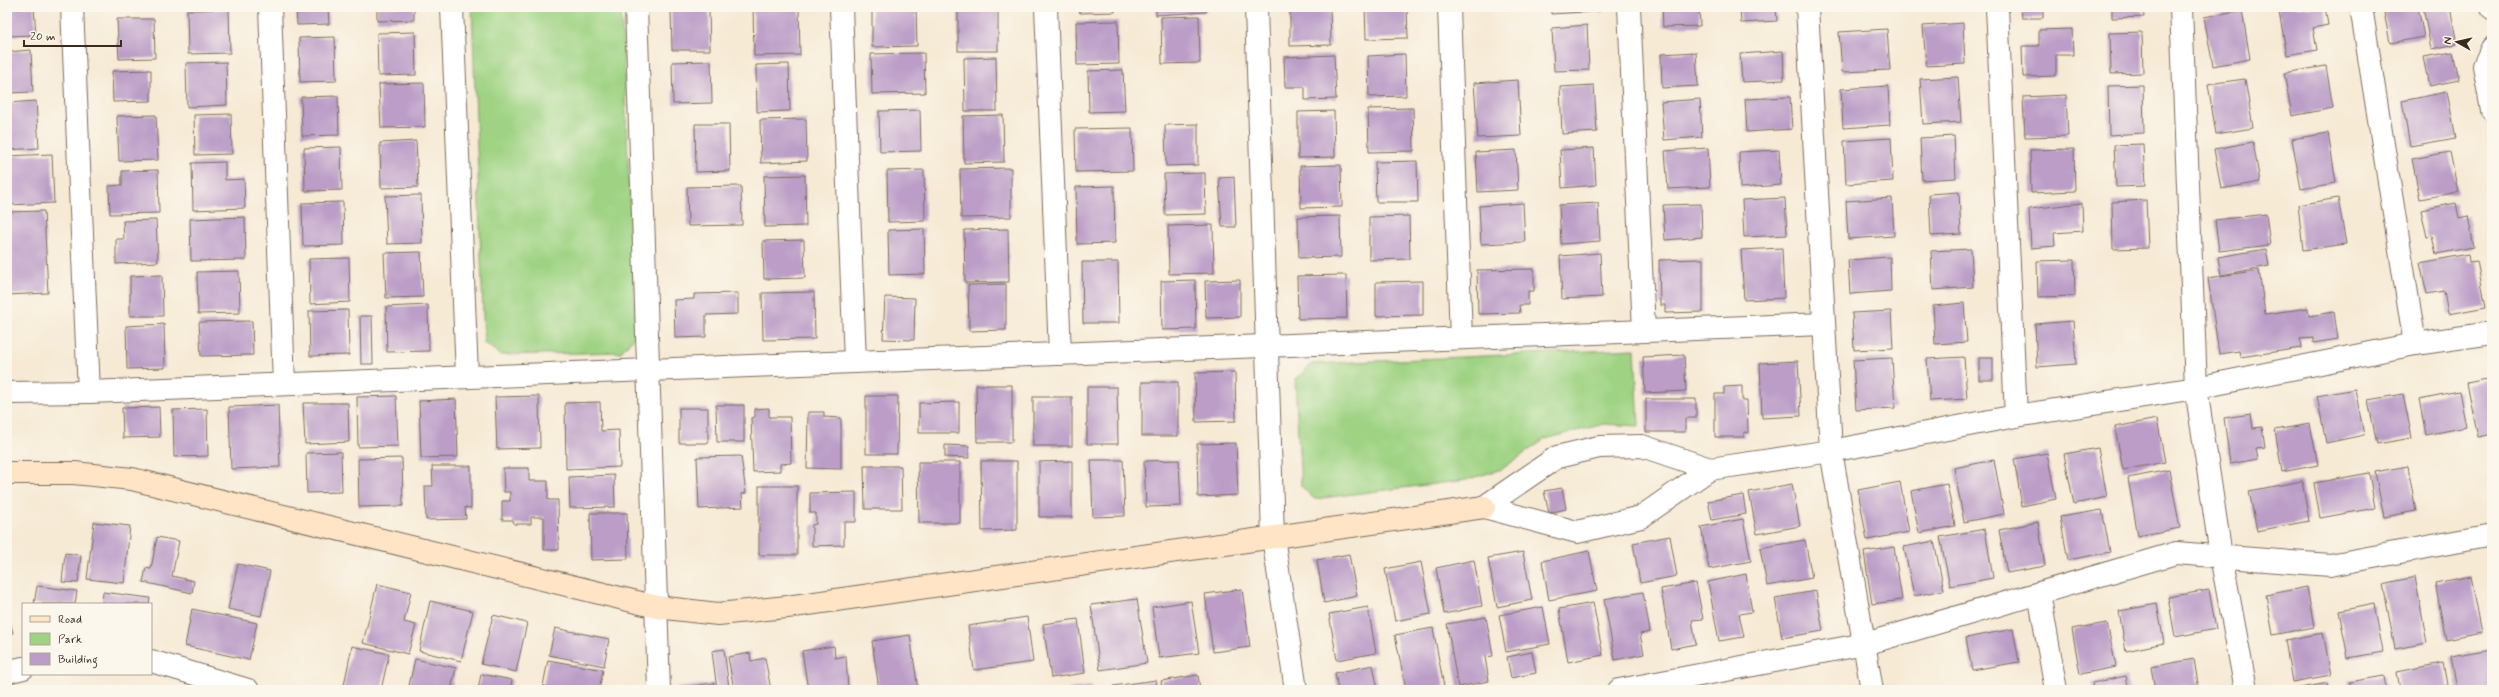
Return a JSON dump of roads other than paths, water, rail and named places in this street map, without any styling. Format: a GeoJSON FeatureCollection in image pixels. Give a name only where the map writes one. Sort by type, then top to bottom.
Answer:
{"type":"FeatureCollection","features":[{"type":"Feature","properties":{"kind":"street"},"geometry":{"type":"LineString","coordinates":[[72,7],[89,392]]}},
{"type":"Feature","properties":{"kind":"street"},"geometry":{"type":"LineString","coordinates":[[270,7],[284,384]]}},
{"type":"Feature","properties":{"kind":"street"},"geometry":{"type":"LineString","coordinates":[[452,7],[467,376]]}},
{"type":"Feature","properties":{"kind":"street"},"geometry":{"type":"LineString","coordinates":[[636,7],[659,690]]}},
{"type":"Feature","properties":{"kind":"street"},"geometry":{"type":"LineString","coordinates":[[842,7],[855,361]]}},
{"type":"Feature","properties":{"kind":"street"},"geometry":{"type":"LineString","coordinates":[[1046,7],[1060,354]]}},
{"type":"Feature","properties":{"kind":"street"},"geometry":{"type":"LineString","coordinates":[[1256,7],[1273,537],[1296,690]]}},
{"type":"Feature","properties":{"kind":"street"},"geometry":{"type":"LineString","coordinates":[[1449,7],[1461,338]]}},
{"type":"Feature","properties":{"kind":"street"},"geometry":{"type":"LineString","coordinates":[[1629,7],[1644,331]]}},
{"type":"Feature","properties":{"kind":"street"},"geometry":{"type":"LineString","coordinates":[[1808,7],[1830,451],[1872,690]]}},
{"type":"Feature","properties":{"kind":"street"},"geometry":{"type":"LineString","coordinates":[[1997,7],[2016,416]]}},
{"type":"Feature","properties":{"kind":"street"},"geometry":{"type":"LineString","coordinates":[[2181,7],[2196,388],[2221,556],[2246,690]]}},
{"type":"Feature","properties":{"kind":"street"},"geometry":{"type":"LineString","coordinates":[[2361,7],[2415,344]]}},
{"type":"Feature","properties":{"kind":"street"},"geometry":{"type":"LineString","coordinates":[[2492,48],[2484,66],[2492,110]]}},
{"type":"Feature","properties":{"kind":"street"},"geometry":{"type":"LineString","coordinates":[[7,393],[89,392],[1824,324]]}},
{"type":"Feature","properties":{"kind":"street"},"geometry":{"type":"LineString","coordinates":[[7,473],[74,473],[132,479],[657,607],[718,614],[787,607],[1484,507],[1577,532],[1641,517],[1710,469],[1830,451],[2016,416],[2196,388],[2415,344],[2492,334]]}},
{"type":"Feature","properties":{"kind":"street"},"geometry":{"type":"LineString","coordinates":[[1484,507],[1557,457],[1599,447],[1642,446],[1710,469]]}},
{"type":"Feature","properties":{"kind":"street"},"geometry":{"type":"LineString","coordinates":[[1620,690],[1682,685],[1865,644],[2176,553],[2330,566],[2492,535]]}},
{"type":"Feature","properties":{"kind":"street"},"geometry":{"type":"LineString","coordinates":[[2039,593],[2056,690]]}},
{"type":"Feature","properties":{"kind":"street"},"geometry":{"type":"LineString","coordinates":[[152,661],[248,690]]}},
{"type":"Feature","properties":{"kind":"street"},"geometry":{"type":"LineString","coordinates":[[7,672],[22,668]]}}]}
